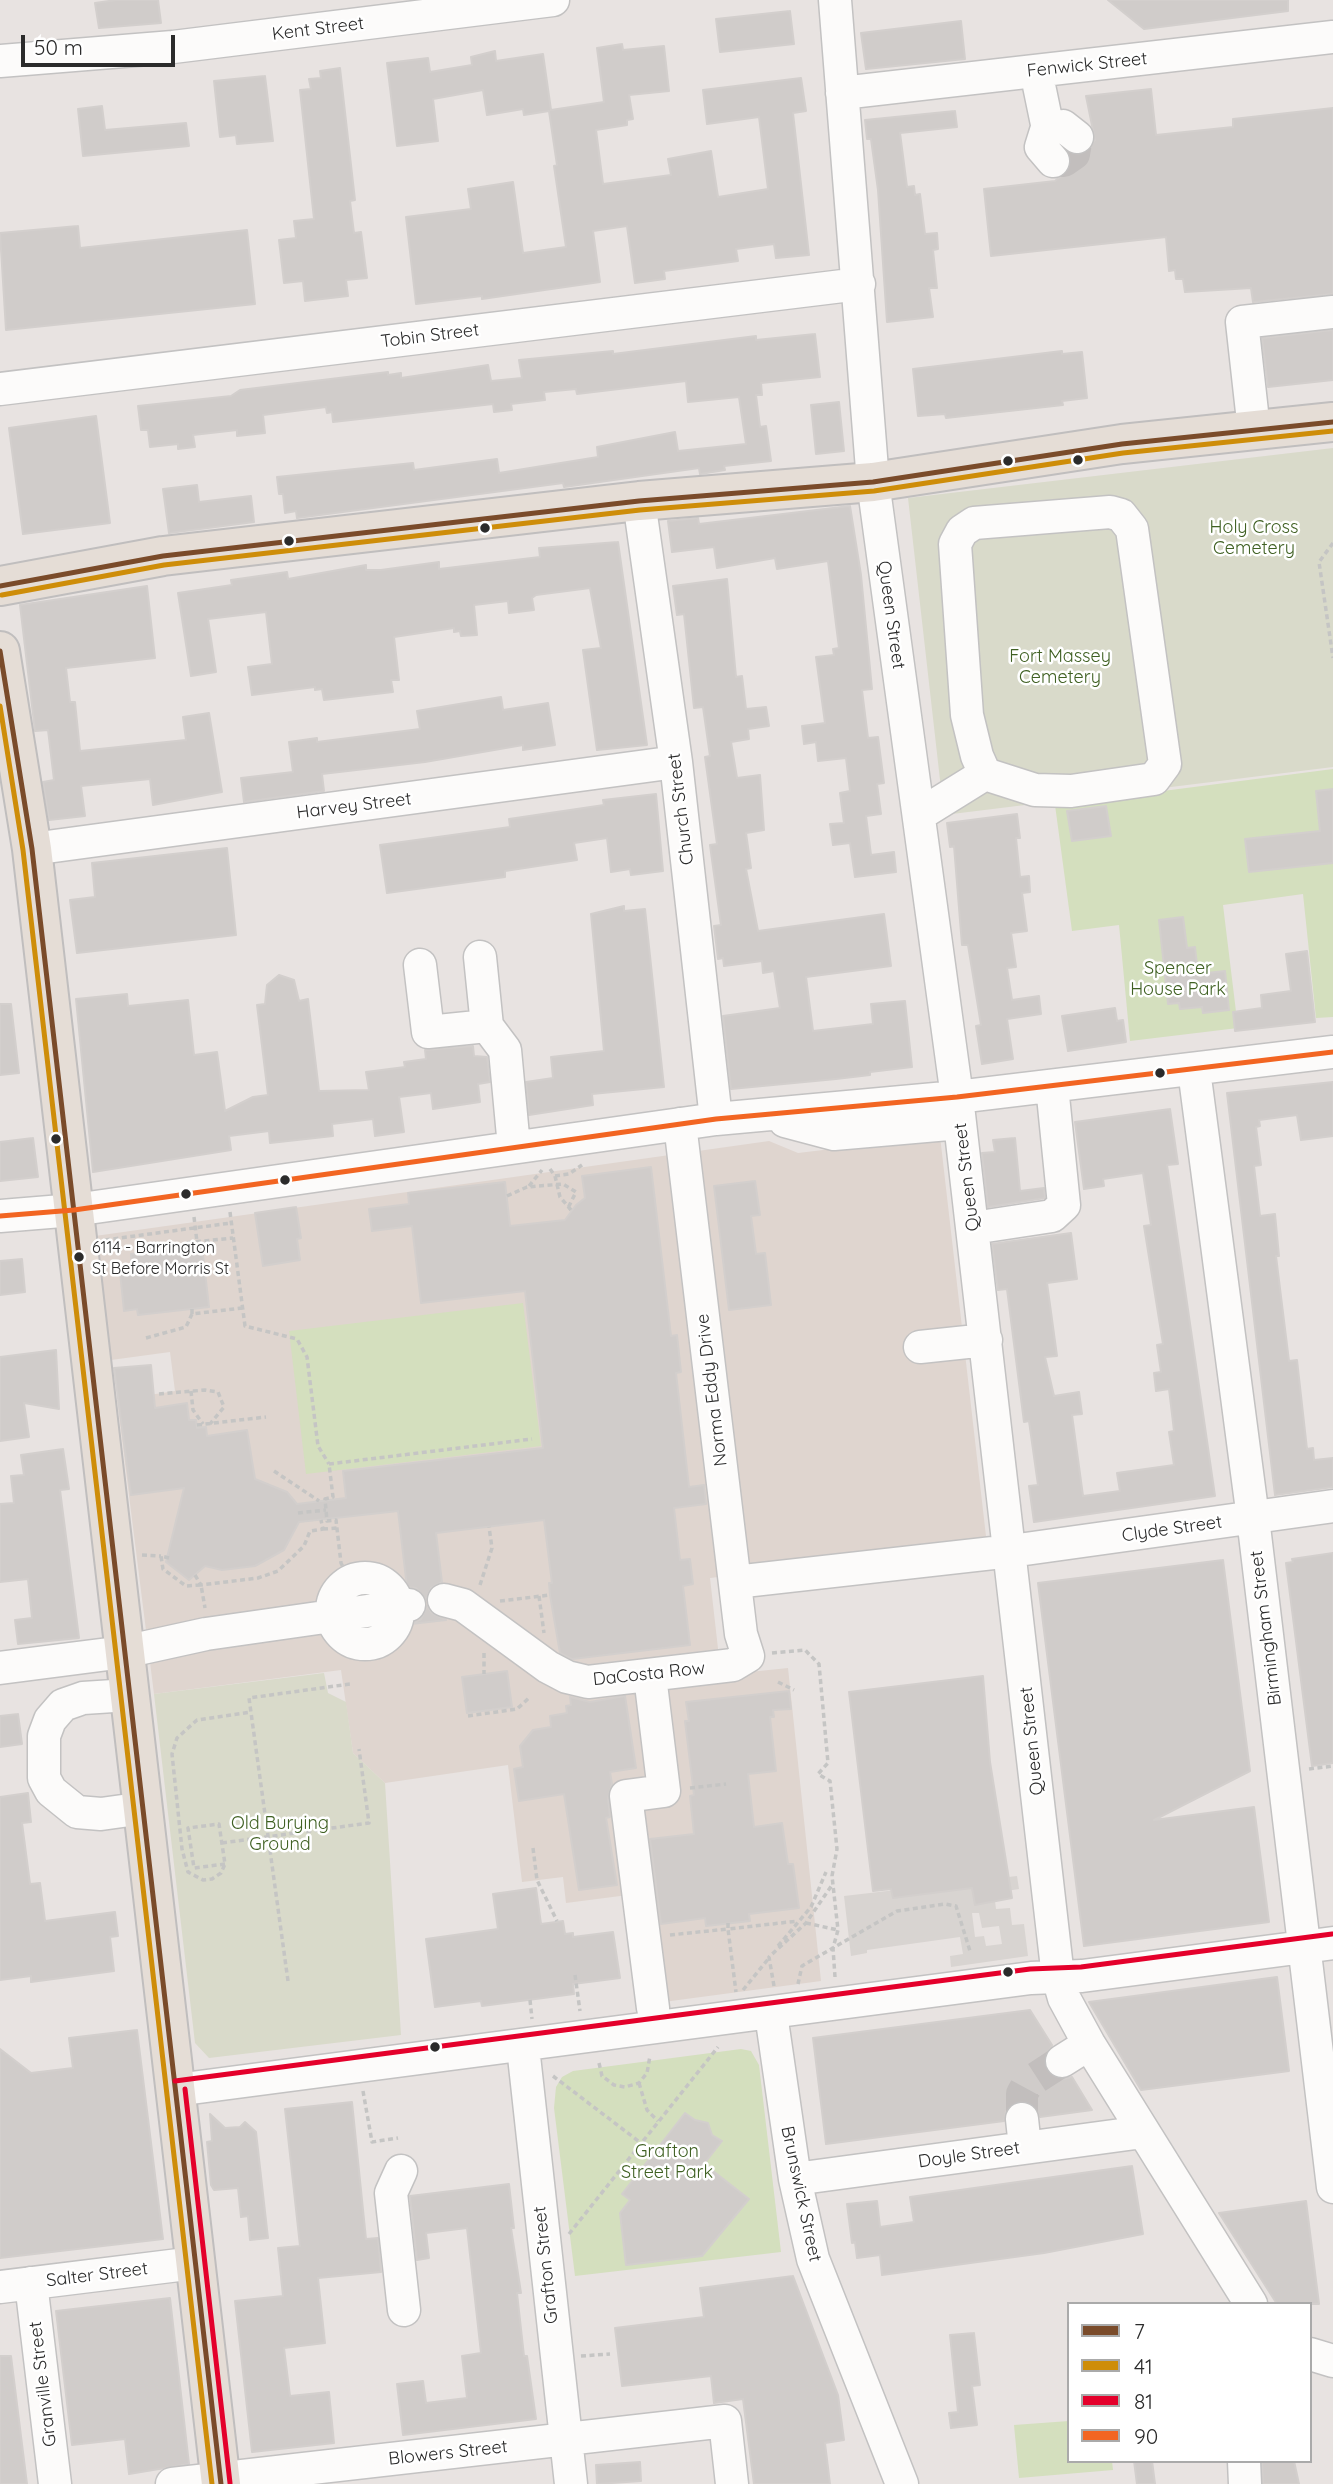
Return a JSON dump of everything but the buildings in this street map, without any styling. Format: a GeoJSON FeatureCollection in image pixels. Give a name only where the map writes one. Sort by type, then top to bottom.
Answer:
{"type":"FeatureCollection","features":[{"type":"Feature","properties":{"kind":"main road"},"geometry":{"type":"LineString","coordinates":[[0,586],[163,556],[639,501],[873,482],[1122,444],[1333,422]]}},
{"type":"Feature","properties":{"kind":"main road"},"geometry":{"type":"LineString","coordinates":[[0,651],[32,849],[220,2481]]}},
{"type":"Feature","properties":{"kind":"street","name":"Kent Street"},"geometry":{"type":"LineString","coordinates":[[0,61],[173,47],[553,0]]}},
{"type":"Feature","properties":{"kind":"street","name":"Queen Street"},"geometry":{"type":"LineString","coordinates":[[835,0],[873,482],[959,1110],[1012,1551],[1058,1977],[1063,1998],[1089,2044],[1250,2302]]}},
{"type":"Feature","properties":{"kind":"street","name":"Fenwick Street"},"geometry":{"type":"LineString","coordinates":[[842,93],[1333,37]]}},
{"type":"Feature","properties":{"kind":"street"},"geometry":{"type":"LineString","coordinates":[[1036,71],[1062,133],[1042,135],[1041,147],[1053,161]]}},
{"type":"Feature","properties":{"kind":"street","name":"Tobin Street"},"geometry":{"type":"LineString","coordinates":[[0,389],[859,284]]}},
{"type":"Feature","properties":{"kind":"street"},"geometry":{"type":"LineString","coordinates":[[1254,430],[1242,322],[1333,313]]}},
{"type":"Feature","properties":{"kind":"street","name":"Church Street"},"geometry":{"type":"LineString","coordinates":[[639,501],[676,762],[716,1119]]}},
{"type":"Feature","properties":{"kind":"street"},"geometry":{"type":"LineString","coordinates":[[919,815],[985,774],[1035,790],[1071,791],[1154,779],[1165,764],[1132,529],[1121,515],[1110,512],[974,523],[962,531],[955,544],[967,715],[977,756],[985,774]]}},
{"type":"Feature","properties":{"kind":"street","name":"Harvey Street"},"geometry":{"type":"LineString","coordinates":[[32,849],[676,762]]}},
{"type":"Feature","properties":{"kind":"street"},"geometry":{"type":"LineString","coordinates":[[480,957],[487,1026],[505,1049],[514,1147]]}},
{"type":"Feature","properties":{"kind":"street"},"geometry":{"type":"LineString","coordinates":[[420,965],[428,1032],[487,1026]]}},
{"type":"Feature","properties":{"kind":"street"},"geometry":{"type":"LineString","coordinates":[[0,1216],[74,1210],[226,1186],[716,1119],[959,1110],[1052,1086],[1333,1052]]}},
{"type":"Feature","properties":{"kind":"street","name":"Birmingham Street"},"geometry":{"type":"LineString","coordinates":[[1194,1070],[1253,1518],[1318,1945],[1333,2187]]}},
{"type":"Feature","properties":{"kind":"street"},"geometry":{"type":"LineString","coordinates":[[973,1228],[1052,1216],[1064,1205],[1052,1086]]}},
{"type":"Feature","properties":{"kind":"street","name":"Norma Eddy Drive"},"geometry":{"type":"LineString","coordinates":[[680,1124],[741,1634],[754,1655]]}},
{"type":"Feature","properties":{"kind":"street"},"geometry":{"type":"LineString","coordinates":[[920,1347],[986,1340]]}},
{"type":"Feature","properties":{"kind":"street","name":"Clyde Street"},"geometry":{"type":"LineString","coordinates":[[735,1583],[1012,1551],[1333,1506]]}},
{"type":"Feature","properties":{"kind":"street"},"geometry":{"type":"LineString","coordinates":[[0,1668],[124,1652],[206,1634],[403,1606],[381,1581],[360,1577],[350,1581],[335,1595],[331,1616]]}},
{"type":"Feature","properties":{"kind":"street","name":"DaCosta Row"},"geometry":{"type":"LineString","coordinates":[[454,1603],[527,1654],[567,1677],[588,1682],[733,1665],[754,1655]]}},
{"type":"Feature","properties":{"kind":"street"},"geometry":{"type":"LineString","coordinates":[[650,1676],[664,1791],[626,1796],[653,2008]]}},
{"type":"Feature","properties":{"kind":"street"},"geometry":{"type":"LineString","coordinates":[[129,1695],[83,1698],[63,1705],[50,1720],[44,1736],[44,1777],[51,1791],[77,1812],[101,1814],[144,1808]]}},
{"type":"Feature","properties":{"kind":"street"},"geometry":{"type":"LineString","coordinates":[[176,2090],[528,2036],[786,2012],[1318,1945]]}},
{"type":"Feature","properties":{"kind":"street","name":"Brunswick Street"},"geometry":{"type":"LineString","coordinates":[[786,2012],[795,2179],[813,2259],[902,2484]]}},
{"type":"Feature","properties":{"kind":"street","name":"Grafton Street"},"geometry":{"type":"LineString","coordinates":[[528,2036],[570,2484]]}},
{"type":"Feature","properties":{"kind":"street"},"geometry":{"type":"LineString","coordinates":[[1062,2061],[1089,2044]]}},
{"type":"Feature","properties":{"kind":"street","name":"Doyle Street"},"geometry":{"type":"LineString","coordinates":[[795,2179],[1024,2133],[1143,2132]]}},
{"type":"Feature","properties":{"kind":"street"},"geometry":{"type":"LineString","coordinates":[[401,2171],[391,2193],[404,2311]]}},
{"type":"Feature","properties":{"kind":"street","name":"Salter Street"},"geometry":{"type":"LineString","coordinates":[[0,2287],[195,2263]]}},
{"type":"Feature","properties":{"kind":"street","name":"Granville Street"},"geometry":{"type":"LineString","coordinates":[[31,2283],[55,2484]]}},
{"type":"Feature","properties":{"kind":"street"},"geometry":{"type":"LineString","coordinates":[[1312,2340],[1333,2339]]}},
{"type":"Feature","properties":{"kind":"street"},"geometry":{"type":"LineString","coordinates":[[1312,2355],[1333,2361]]}},
{"type":"Feature","properties":{"kind":"street","name":"Blowers Street"},"geometry":{"type":"LineString","coordinates":[[172,2484],[400,2471],[566,2439],[724,2421],[732,2484]]}},
{"type":"Feature","properties":{"kind":"street"},"geometry":{"type":"LineString","coordinates":[[1244,2463],[1245,2484]]}},
{"type":"Feature","properties":{"kind":"path"},"geometry":{"type":"LineString","coordinates":[[1333,543],[1319,562],[1333,658]]}},
{"type":"Feature","properties":{"kind":"path"},"geometry":{"type":"LineString","coordinates":[[507,1196],[527,1187],[556,1184],[569,1185],[576,1192],[569,1209],[560,1197],[556,1184],[555,1176],[577,1170],[587,1158]]}},
{"type":"Feature","properties":{"kind":"path"},"geometry":{"type":"LineString","coordinates":[[527,1187],[541,1173],[544,1161]]}},
{"type":"Feature","properties":{"kind":"path"},"geometry":{"type":"LineString","coordinates":[[226,1186],[245,1326],[297,1339],[307,1357],[318,1446],[329,1464],[333,1497],[325,1499],[327,1521],[336,1520],[341,1563],[350,1581]]}},
{"type":"Feature","properties":{"kind":"path"},"geometry":{"type":"LineString","coordinates":[[103,1241],[231,1223]]}},
{"type":"Feature","properties":{"kind":"path"},"geometry":{"type":"LineString","coordinates":[[196,1228],[197,1242]]}},
{"type":"Feature","properties":{"kind":"path"},"geometry":{"type":"LineString","coordinates":[[184,1248],[184,1243],[233,1238]]}},
{"type":"Feature","properties":{"kind":"path"},"geometry":{"type":"LineString","coordinates":[[146,1338],[186,1327],[192,1311],[242,1308]]}},
{"type":"Feature","properties":{"kind":"path"},"geometry":{"type":"LineString","coordinates":[[159,1394],[212,1390],[222,1396],[222,1413],[210,1424]]}},
{"type":"Feature","properties":{"kind":"path"},"geometry":{"type":"LineString","coordinates":[[191,1391],[193,1410],[203,1425]]}},
{"type":"Feature","properties":{"kind":"path"},"geometry":{"type":"LineString","coordinates":[[197,1425],[266,1418]]}},
{"type":"Feature","properties":{"kind":"path"},"geometry":{"type":"LineString","coordinates":[[329,1464],[532,1439]]}},
{"type":"Feature","properties":{"kind":"path"},"geometry":{"type":"LineString","coordinates":[[274,1471],[319,1501]]}},
{"type":"Feature","properties":{"kind":"path"},"geometry":{"type":"LineString","coordinates":[[298,1513],[326,1510]]}},
{"type":"Feature","properties":{"kind":"path"},"geometry":{"type":"LineString","coordinates":[[321,1520],[323,1529]]}},
{"type":"Feature","properties":{"kind":"path"},"geometry":{"type":"LineString","coordinates":[[454,1603],[483,1581],[492,1548],[489,1527]]}},
{"type":"Feature","properties":{"kind":"path"},"geometry":{"type":"LineString","coordinates":[[169,1558],[161,1556],[163,1569],[186,1586],[258,1578],[278,1571],[304,1546],[310,1531],[337,1528]]}},
{"type":"Feature","properties":{"kind":"path"},"geometry":{"type":"LineString","coordinates":[[195,1575],[201,1585],[206,1634]]}},
{"type":"Feature","properties":{"kind":"path"},"geometry":{"type":"LineString","coordinates":[[454,1603],[550,1595]]}},
{"type":"Feature","properties":{"kind":"path"},"geometry":{"type":"LineString","coordinates":[[754,1655],[805,1650],[818,1664],[828,1763],[818,1774],[830,1781],[837,1849],[832,1885],[838,1930],[833,1948],[836,1983]]}},
{"type":"Feature","properties":{"kind":"path"},"geometry":{"type":"LineString","coordinates":[[482,1656],[484,1674]]}},
{"type":"Feature","properties":{"kind":"path"},"geometry":{"type":"LineString","coordinates":[[778,1682],[794,1690]]}},
{"type":"Feature","properties":{"kind":"path"},"geometry":{"type":"LineString","coordinates":[[288,1981],[249,1698],[350,1684]]}},
{"type":"Feature","properties":{"kind":"path"},"geometry":{"type":"LineString","coordinates":[[468,1716],[517,1709],[530,1697]]}},
{"type":"Feature","properties":{"kind":"path"},"geometry":{"type":"LineString","coordinates":[[179,1822],[188,1828],[219,1824],[225,1864],[221,1873],[212,1879],[194,1877],[188,1872],[183,1849],[179,1822],[172,1769],[177,1738],[197,1720],[251,1712]]}},
{"type":"Feature","properties":{"kind":"path"},"geometry":{"type":"LineString","coordinates":[[222,1843],[369,1823],[359,1749]]}},
{"type":"Feature","properties":{"kind":"path"},"geometry":{"type":"LineString","coordinates":[[664,1791],[726,1784]]}},
{"type":"Feature","properties":{"kind":"path"},"geometry":{"type":"LineString","coordinates":[[188,1828],[194,1868],[225,1864]]}},
{"type":"Feature","properties":{"kind":"path"},"geometry":{"type":"LineString","coordinates":[[183,1849],[191,1848]]}},
{"type":"Feature","properties":{"kind":"path"},"geometry":{"type":"LineString","coordinates":[[533,1848],[537,1880],[557,1922]]}},
{"type":"Feature","properties":{"kind":"path"},"geometry":{"type":"LineString","coordinates":[[728,1926],[737,1997],[811,1908],[826,1872]]}},
{"type":"Feature","properties":{"kind":"path"},"geometry":{"type":"LineString","coordinates":[[786,2012],[802,1966],[897,1911],[945,1903],[956,1906],[961,1914],[970,1951]]}},
{"type":"Feature","properties":{"kind":"path"},"geometry":{"type":"LineString","coordinates":[[664,1936],[728,1926],[798,1921],[838,1930]]}},
{"type":"Feature","properties":{"kind":"path"},"geometry":{"type":"LineString","coordinates":[[575,1975],[581,2018]]}},
{"type":"Feature","properties":{"kind":"path"},"geometry":{"type":"LineString","coordinates":[[528,2036],[530,2000]]}},
{"type":"Feature","properties":{"kind":"path"},"geometry":{"type":"LineString","coordinates":[[563,2241],[718,2047]]}},
{"type":"Feature","properties":{"kind":"path"},"geometry":{"type":"LineString","coordinates":[[599,2063],[603,2076],[614,2085],[625,2087],[639,2083],[647,2073],[650,2056]]}},
{"type":"Feature","properties":{"kind":"path"},"geometry":{"type":"LineString","coordinates":[[553,2076],[641,2143]]}},
{"type":"Feature","properties":{"kind":"path"},"geometry":{"type":"LineString","coordinates":[[639,2083],[647,2110],[658,2122]]}},
{"type":"Feature","properties":{"kind":"path"},"geometry":{"type":"LineString","coordinates":[[363,2091],[372,2142],[398,2138]]}},
{"type":"Feature","properties":{"kind":"path"},"geometry":{"type":"LineString","coordinates":[[583,2356],[610,2354]]}},
{"type":"Feature","properties":{"kind":"shaded area"},"geometry":{"type":"Polygon","coordinates":[[[940,1136],[987,1545],[710,1578],[721,1675],[788,1668],[821,1981],[641,2005],[628,1895],[566,1903],[563,1877],[522,1882],[508,1765],[385,1783],[353,1753],[341,1670],[154,1694],[117,1400],[175,1391],[170,1352],[111,1360],[95,1236],[769,1141],[798,1153],[940,1136]]]}},
{"type":"Feature","properties":{"kind":"shaded area"},"geometry":{"type":"Polygon","coordinates":[[[1017,1876],[1019,1889],[994,1893],[996,1909],[1010,1908],[1012,1925],[1024,1924],[1028,1956],[951,1967],[950,1956],[963,1954],[960,1937],[867,1950],[867,1953],[851,1956],[844,1896],[1017,1876]],[[972,1913],[975,1937],[984,1936],[986,1946],[1002,1944],[999,1926],[982,1928],[979,1913],[972,1913]]]}},
{"type":"Feature","properties":{"kind":"green space","name":"Fort Massey Cemetery"},"geometry":{"type":"Polygon","coordinates":[[[1333,448],[1333,767],[944,815],[908,498],[1333,448]]]}},
{"type":"Feature","properties":{"kind":"green space","name":"Spencer House Park"},"geometry":{"type":"Polygon","coordinates":[[[1333,769],[1333,1017],[1316,1018],[1303,894],[1223,905],[1238,1028],[1130,1041],[1119,925],[1072,931],[1055,805],[1333,769]]]}},
{"type":"Feature","properties":{"kind":"green space"},"geometry":{"type":"Polygon","coordinates":[[[523,1303],[541,1446],[306,1474],[289,1331],[523,1303]]]}},
{"type":"Feature","properties":{"kind":"green space","name":"Old Burying Ground"},"geometry":{"type":"Polygon","coordinates":[[[324,1673],[328,1693],[346,1702],[353,1753],[385,1783],[401,2035],[209,2058],[195,2043],[154,1694],[324,1673]]]}},
{"type":"Feature","properties":{"kind":"green space","name":"Grafton Street Park"},"geometry":{"type":"Polygon","coordinates":[[[741,2049],[751,2051],[759,2065],[781,2252],[575,2276],[554,2108],[556,2087],[562,2077],[573,2071],[741,2049]]]}},
{"type":"Feature","properties":{"kind":"green space"},"geometry":{"type":"Polygon","coordinates":[[[1067,2421],[1067,2463],[1112,2463],[1113,2470],[1019,2478],[1014,2425],[1067,2421]]]}},
{"type":"Feature","properties":{"kind":"tunnel"},"geometry":{"type":"LineString","coordinates":[[1053,161],[1064,161],[1074,154],[1077,137]]}},
{"type":"Feature","properties":{"kind":"tunnel"},"geometry":{"type":"LineString","coordinates":[[1022,2119],[1022,2094],[1028,2083],[1062,2061]]}},
{"type":"Feature","properties":{"kind":"transit line","name":"7"},"geometry":{"type":"LineString","coordinates":[[0,586],[163,556],[639,501],[873,482],[1122,444],[1333,422]]}},
{"type":"Feature","properties":{"kind":"transit line","name":"41"},"geometry":{"type":"LineString","coordinates":[[2,595],[164,565],[640,510],[874,491],[1123,453],[1333,431]]}},
{"type":"Feature","properties":{"kind":"transit line","name":"7"},"geometry":{"type":"LineString","coordinates":[[0,651],[32,849],[221,2484]]}},
{"type":"Feature","properties":{"kind":"transit line","name":"41"},"geometry":{"type":"LineString","coordinates":[[0,706],[23,850],[212,2484]]}},
{"type":"Feature","properties":{"kind":"transit line","name":"90"},"geometry":{"type":"LineString","coordinates":[[0,1216],[74,1210],[716,1119],[957,1097],[1333,1052]]}},
{"type":"Feature","properties":{"kind":"transit line","name":"81"},"geometry":{"type":"LineString","coordinates":[[175,2081],[1030,1969],[1081,1967],[1332,1934]]}},
{"type":"Feature","properties":{"kind":"transit line","name":"81"},"geometry":{"type":"LineString","coordinates":[[185,2089],[230,2483]]}},
{"type":"Feature","properties":{"kind":"place","name":"6114 - Barrington St Before Morris St"},"geometry":{"type":"Point","coordinates":[79,1257]}},
{"type":"Feature","properties":{"kind":"park label","name":"Holy Cross Cemetery"},"geometry":{"type":"Point","coordinates":[1254,538]}}]}
